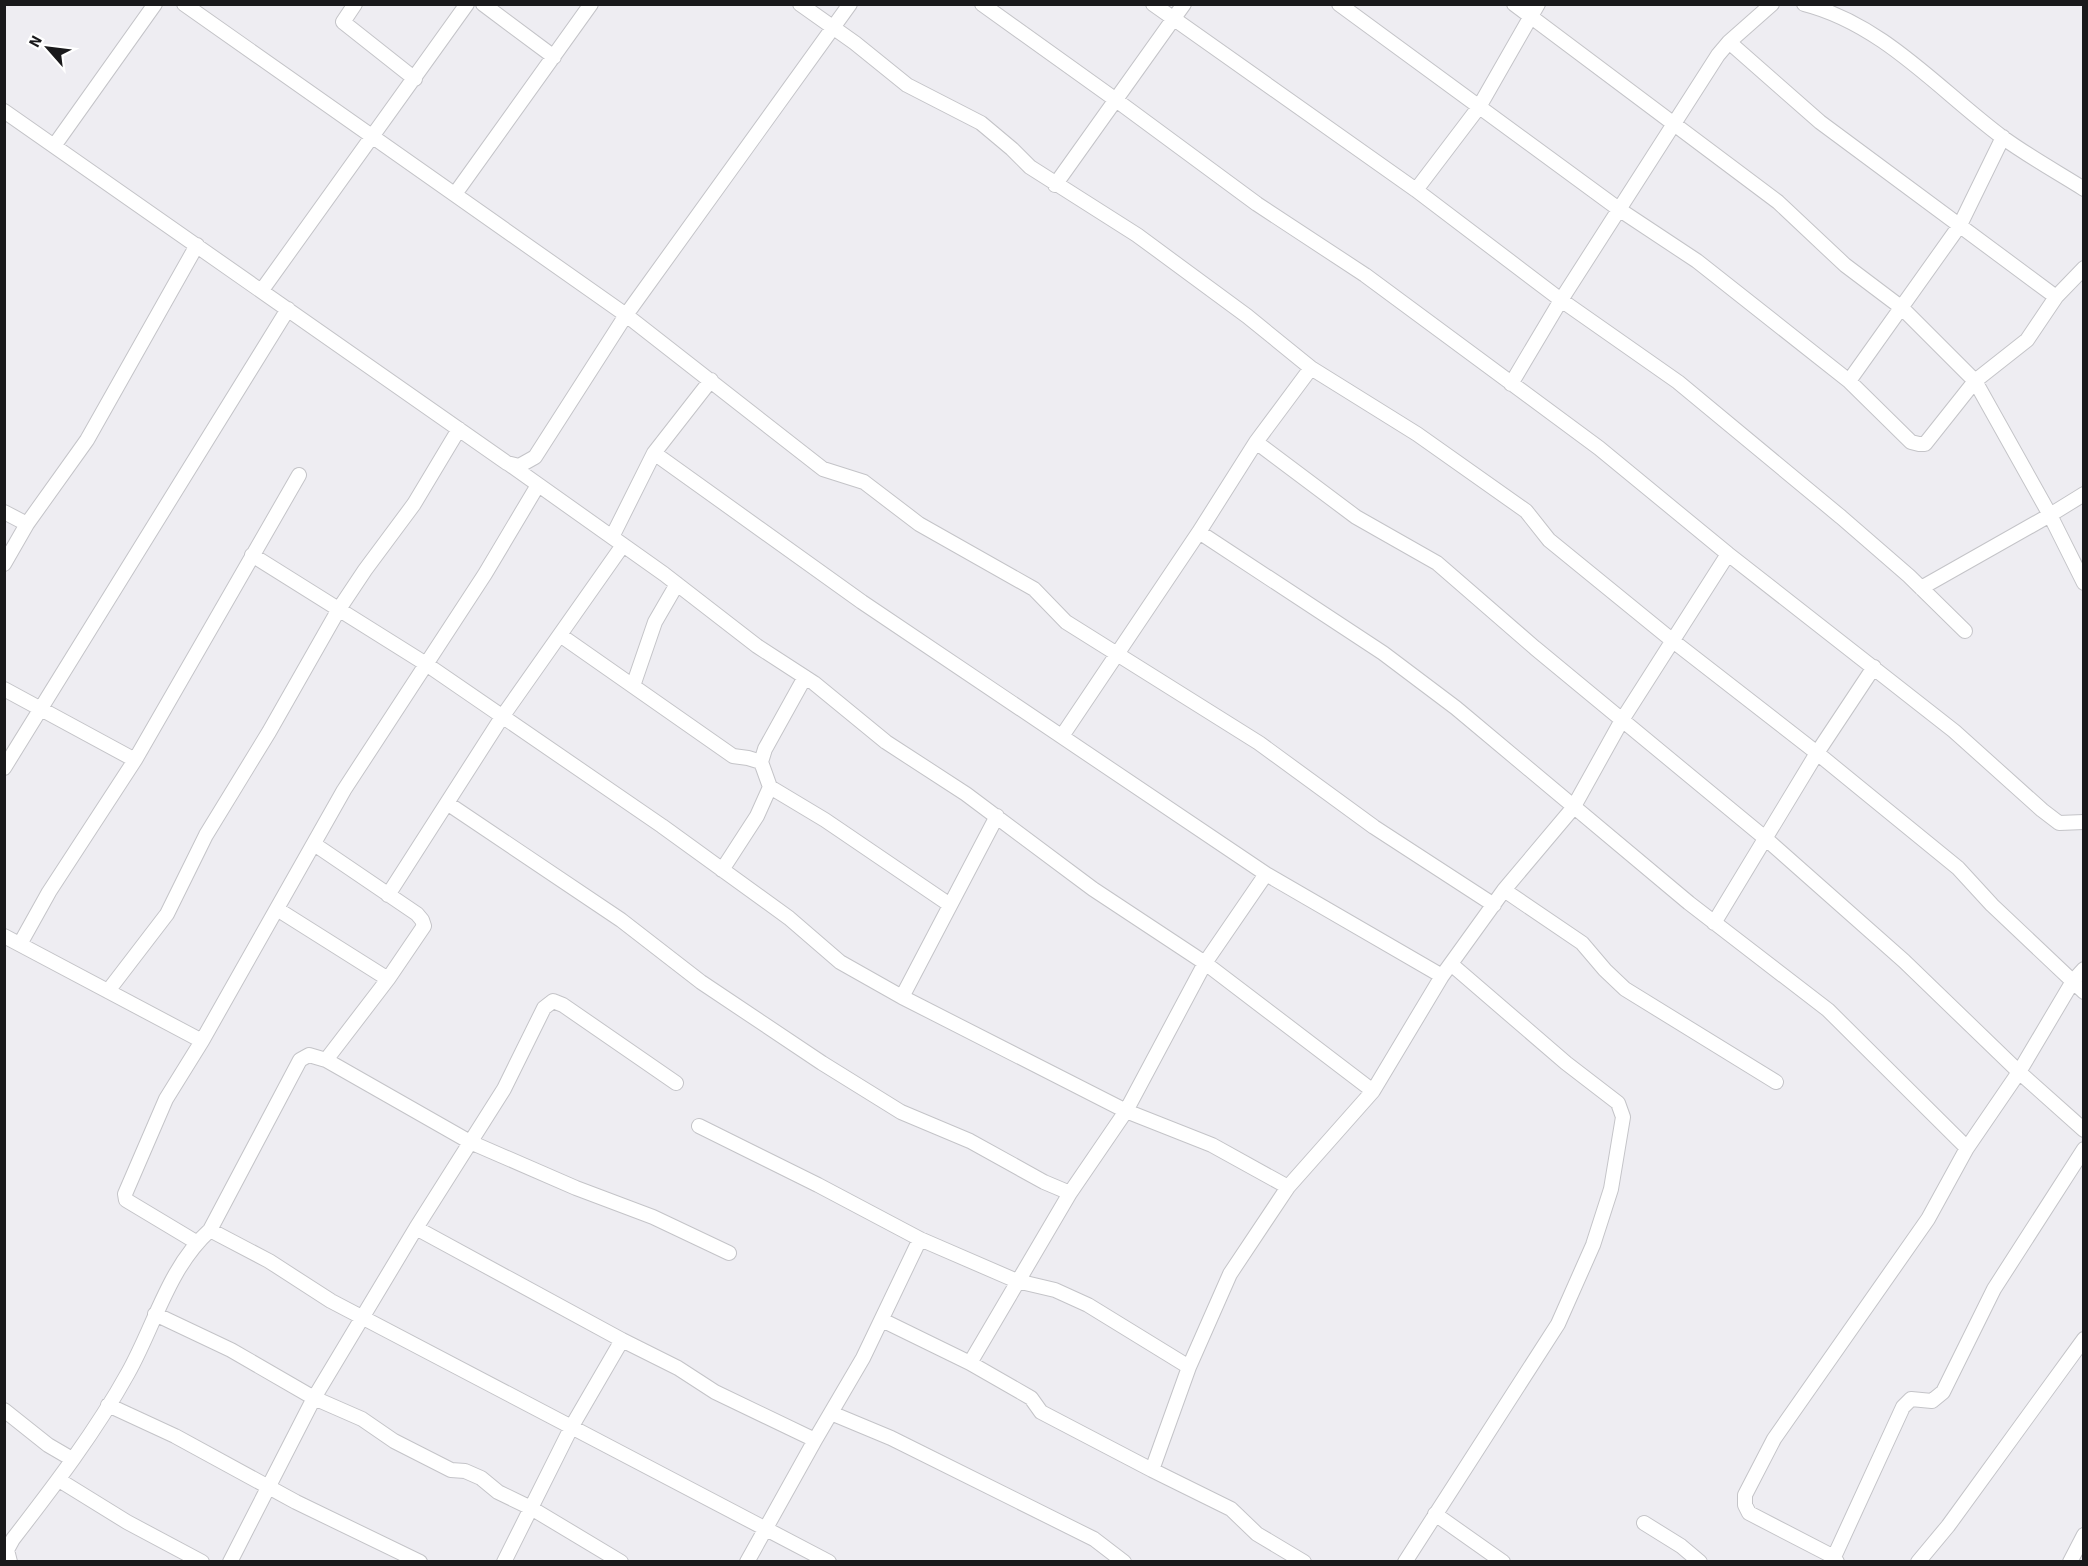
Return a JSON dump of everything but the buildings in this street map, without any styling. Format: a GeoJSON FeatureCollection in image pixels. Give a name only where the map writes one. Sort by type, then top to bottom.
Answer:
{"type":"FeatureCollection","features":[{"type":"Feature","properties":{"kind":"street"},"geometry":{"type":"LineString","coordinates":[[54,146],[155,4]]}},
{"type":"Feature","properties":{"kind":"street"},"geometry":{"type":"LineString","coordinates":[[184,4],[626,315],[823,469],[864,482],[919,524],[1034,589],[1066,622],[1259,743],[1374,827],[1494,905]]}},
{"type":"Feature","properties":{"kind":"street"},"geometry":{"type":"LineString","coordinates":[[355,4],[343,22],[415,79]]}},
{"type":"Feature","properties":{"kind":"street"},"geometry":{"type":"LineString","coordinates":[[262,290],[467,4]]}},
{"type":"Feature","properties":{"kind":"street"},"geometry":{"type":"LineString","coordinates":[[483,4],[554,57]]}},
{"type":"Feature","properties":{"kind":"street"},"geometry":{"type":"LineString","coordinates":[[455,194],[591,4]]}},
{"type":"Feature","properties":{"kind":"street"},"geometry":{"type":"LineString","coordinates":[[800,4],[855,43],[907,85],[981,123],[1012,148],[1030,168],[1137,235],[1247,316],[1311,368],[1417,434],[1526,511],[1549,540],[1958,868],[1992,905],[2084,992]]}},
{"type":"Feature","properties":{"kind":"street"},"geometry":{"type":"LineString","coordinates":[[507,463],[519,466],[535,457],[626,315],[850,4]]}},
{"type":"Feature","properties":{"kind":"street"},"geometry":{"type":"LineString","coordinates":[[982,4],[1257,204],[1365,275],[1599,448],[1728,555],[1954,731],[2059,823],[2084,822]]}},
{"type":"Feature","properties":{"kind":"street"},"geometry":{"type":"LineString","coordinates":[[1153,4],[1416,190],[1561,300],[1678,382],[1841,517],[1921,588],[1965,631]]}},
{"type":"Feature","properties":{"kind":"street"},"geometry":{"type":"LineString","coordinates":[[1055,185],[1184,4]]}},
{"type":"Feature","properties":{"kind":"street"},"geometry":{"type":"LineString","coordinates":[[1339,4],[1620,210],[1697,261],[1849,381],[1911,442],[1925,444],[1976,381],[2026,340],[2056,297],[2084,268]]}},
{"type":"Feature","properties":{"kind":"street"},"geometry":{"type":"LineString","coordinates":[[1514,4],[1535,11],[1675,124],[1778,202],[1845,265],[1902,308],[1976,381],[2050,515],[2084,584]]}},
{"type":"Feature","properties":{"kind":"street"},"geometry":{"type":"LineString","coordinates":[[1511,384],[1561,300],[1718,55],[1729,42],[1772,4]]}},
{"type":"Feature","properties":{"kind":"street"},"geometry":{"type":"LineString","coordinates":[[1804,4],[1849,21],[1906,58],[2002,137],[2084,189]]}},
{"type":"Feature","properties":{"kind":"street"},"geometry":{"type":"LineString","coordinates":[[1416,190],[1479,107],[1535,11]]}},
{"type":"Feature","properties":{"kind":"street"},"geometry":{"type":"LineString","coordinates":[[1729,42],[1820,122],[2056,297]]}},
{"type":"Feature","properties":{"kind":"street"},"geometry":{"type":"LineString","coordinates":[[4,111],[618,541],[757,646],[805,677],[886,742],[997,816],[1093,890],[1205,963],[1373,1091]]}},
{"type":"Feature","properties":{"kind":"street"},"geometry":{"type":"LineString","coordinates":[[1849,381],[1960,225],[2002,137]]}},
{"type":"Feature","properties":{"kind":"street"},"geometry":{"type":"LineString","coordinates":[[4,564],[27,524],[87,440],[197,244]]}},
{"type":"Feature","properties":{"kind":"street"},"geometry":{"type":"LineString","coordinates":[[4,768],[288,309]]}},
{"type":"Feature","properties":{"kind":"street"},"geometry":{"type":"LineString","coordinates":[[1062,736],[1199,532],[1256,442],[1311,368]]}},
{"type":"Feature","properties":{"kind":"street"},"geometry":{"type":"LineString","coordinates":[[388,895],[502,717],[560,635],[618,541],[654,453],[711,380]]}},
{"type":"Feature","properties":{"kind":"street"},"geometry":{"type":"LineString","coordinates":[[108,991],[168,914],[206,835],[269,732],[339,609],[414,504],[459,429]]}},
{"type":"Feature","properties":{"kind":"street"},"geometry":{"type":"LineString","coordinates":[[1256,442],[1356,516],[1437,563],[1765,838],[1904,961],[2019,1072],[2084,1130]]}},
{"type":"Feature","properties":{"kind":"street"},"geometry":{"type":"LineString","coordinates":[[654,453],[872,609],[1266,874],[1447,970],[1618,1103],[1623,1117],[1611,1189],[1593,1245],[1558,1324],[1405,1562]]}},
{"type":"Feature","properties":{"kind":"street"},"geometry":{"type":"LineString","coordinates":[[20,944],[49,892],[135,760],[299,476]]}},
{"type":"Feature","properties":{"kind":"street"},"geometry":{"type":"LineString","coordinates":[[196,1242],[126,1200],[125,1194],[166,1099],[202,1041],[344,790],[485,574],[538,485]]}},
{"type":"Feature","properties":{"kind":"street"},"geometry":{"type":"LineString","coordinates":[[1921,588],[2084,494]]}},
{"type":"Feature","properties":{"kind":"street"},"geometry":{"type":"LineString","coordinates":[[4,512],[27,524]]}},
{"type":"Feature","properties":{"kind":"street"},"geometry":{"type":"LineString","coordinates":[[1199,532],[1383,653],[1456,708],[1573,808],[1714,923],[1828,1010],[1967,1148]]}},
{"type":"Feature","properties":{"kind":"street"},"geometry":{"type":"LineString","coordinates":[[252,555],[426,664],[653,820],[789,918],[840,962],[902,997],[1126,1111],[1212,1145],[1288,1187]]}},
{"type":"Feature","properties":{"kind":"street"},"geometry":{"type":"LineString","coordinates":[[1152,1470],[1190,1367],[1230,1274],[1288,1187],[1373,1091],[1447,970],[1504,890],[1573,808],[1622,720],[1728,555]]}},
{"type":"Feature","properties":{"kind":"street"},"geometry":{"type":"LineString","coordinates":[[633,686],[655,622],[677,584]]}},
{"type":"Feature","properties":{"kind":"street"},"geometry":{"type":"LineString","coordinates":[[560,635],[733,756],[761,762]]}},
{"type":"Feature","properties":{"kind":"street"},"geometry":{"type":"LineString","coordinates":[[1714,923],[1816,753],[1874,667]]}},
{"type":"Feature","properties":{"kind":"street"},"geometry":{"type":"LineString","coordinates":[[805,677],[765,749],[761,762],[770,787],[825,820],[950,905]]}},
{"type":"Feature","properties":{"kind":"street"},"geometry":{"type":"LineString","coordinates":[[4,689],[135,760]]}},
{"type":"Feature","properties":{"kind":"street"},"geometry":{"type":"LineString","coordinates":[[722,870],[757,816],[770,787]]}},
{"type":"Feature","properties":{"kind":"street"},"geometry":{"type":"LineString","coordinates":[[447,803],[621,920],[710,988],[842,1075],[902,1112],[970,1141],[1044,1182],[1070,1192]]}},
{"type":"Feature","properties":{"kind":"street"},"geometry":{"type":"LineString","coordinates":[[902,997],[997,816]]}},
{"type":"Feature","properties":{"kind":"street"},"geometry":{"type":"LineString","coordinates":[[314,843],[417,914],[424,926],[388,980],[326,1060]]}},
{"type":"Feature","properties":{"kind":"street"},"geometry":{"type":"LineString","coordinates":[[970,1363],[1070,1192],[1126,1111],[1205,963],[1266,874]]}},
{"type":"Feature","properties":{"kind":"street"},"geometry":{"type":"LineString","coordinates":[[1504,890],[1582,943],[1624,989],[1776,1082]]}},
{"type":"Feature","properties":{"kind":"street"},"geometry":{"type":"LineString","coordinates":[[277,909],[388,980]]}},
{"type":"Feature","properties":{"kind":"street"},"geometry":{"type":"LineString","coordinates":[[4,936],[202,1041]]}},
{"type":"Feature","properties":{"kind":"street"},"geometry":{"type":"LineString","coordinates":[[2084,969],[2073,981],[2019,1072],[1967,1148],[1928,1219],[1774,1439],[1745,1495],[1745,1505],[1749,1513],[1835,1559],[1903,1407],[1911,1399],[1932,1401],[1943,1392],[1994,1288],[2084,1149]]}},
{"type":"Feature","properties":{"kind":"street"},"geometry":{"type":"LineString","coordinates":[[230,1562],[314,1398],[416,1228],[504,1089],[544,1008],[553,1000],[563,1005],[676,1083]]}},
{"type":"Feature","properties":{"kind":"street"},"geometry":{"type":"LineString","coordinates":[[9,1562],[7,1550],[9,1535],[59,1480],[108,1405],[149,1332],[164,1294],[196,1242],[210,1230],[300,1060],[309,1055],[326,1060],[470,1142],[576,1188],[653,1216],[729,1253]]}},
{"type":"Feature","properties":{"kind":"street"},"geometry":{"type":"LineString","coordinates":[[699,1126],[920,1239],[1017,1281],[1055,1290],[1088,1305],[1190,1367]]}},
{"type":"Feature","properties":{"kind":"street"},"geometry":{"type":"LineString","coordinates":[[416,1228],[678,1368],[715,1392],[815,1440]]}},
{"type":"Feature","properties":{"kind":"street"},"geometry":{"type":"LineString","coordinates":[[210,1230],[269,1261],[331,1301],[829,1562]]}},
{"type":"Feature","properties":{"kind":"street"},"geometry":{"type":"LineString","coordinates":[[747,1562],[863,1358],[920,1239]]}},
{"type":"Feature","properties":{"kind":"street"},"geometry":{"type":"LineString","coordinates":[[155,1314],[231,1350],[314,1398],[362,1419],[394,1441],[451,1470],[465,1471],[481,1478],[498,1492],[531,1508],[621,1562]]}},
{"type":"Feature","properties":{"kind":"street"},"geometry":{"type":"LineString","coordinates":[[882,1320],[970,1363],[1031,1398],[1041,1412],[1231,1509],[1257,1534],[1304,1562]]}},
{"type":"Feature","properties":{"kind":"street"},"geometry":{"type":"LineString","coordinates":[[1918,1562],[1948,1526],[2084,1339]]}},
{"type":"Feature","properties":{"kind":"street"},"geometry":{"type":"LineString","coordinates":[[504,1562],[572,1426],[622,1340]]}},
{"type":"Feature","properties":{"kind":"street"},"geometry":{"type":"LineString","coordinates":[[108,1405],[175,1436],[269,1487],[420,1562]]}},
{"type":"Feature","properties":{"kind":"street"},"geometry":{"type":"LineString","coordinates":[[4,1410],[48,1445],[72,1459]]}},
{"type":"Feature","properties":{"kind":"street"},"geometry":{"type":"LineString","coordinates":[[831,1413],[891,1438],[1094,1539],[1121,1560]]}},
{"type":"Feature","properties":{"kind":"street"},"geometry":{"type":"LineString","coordinates":[[59,1480],[127,1522],[202,1562]]}},
{"type":"Feature","properties":{"kind":"street"},"geometry":{"type":"LineString","coordinates":[[1435,1514],[1503,1562]]}},
{"type":"Feature","properties":{"kind":"street"},"geometry":{"type":"LineString","coordinates":[[1644,1524],[1681,1546],[1700,1562]]}},
{"type":"Feature","properties":{"kind":"street"},"geometry":{"type":"LineString","coordinates":[[2070,1562],[2084,1535]]}}]}
